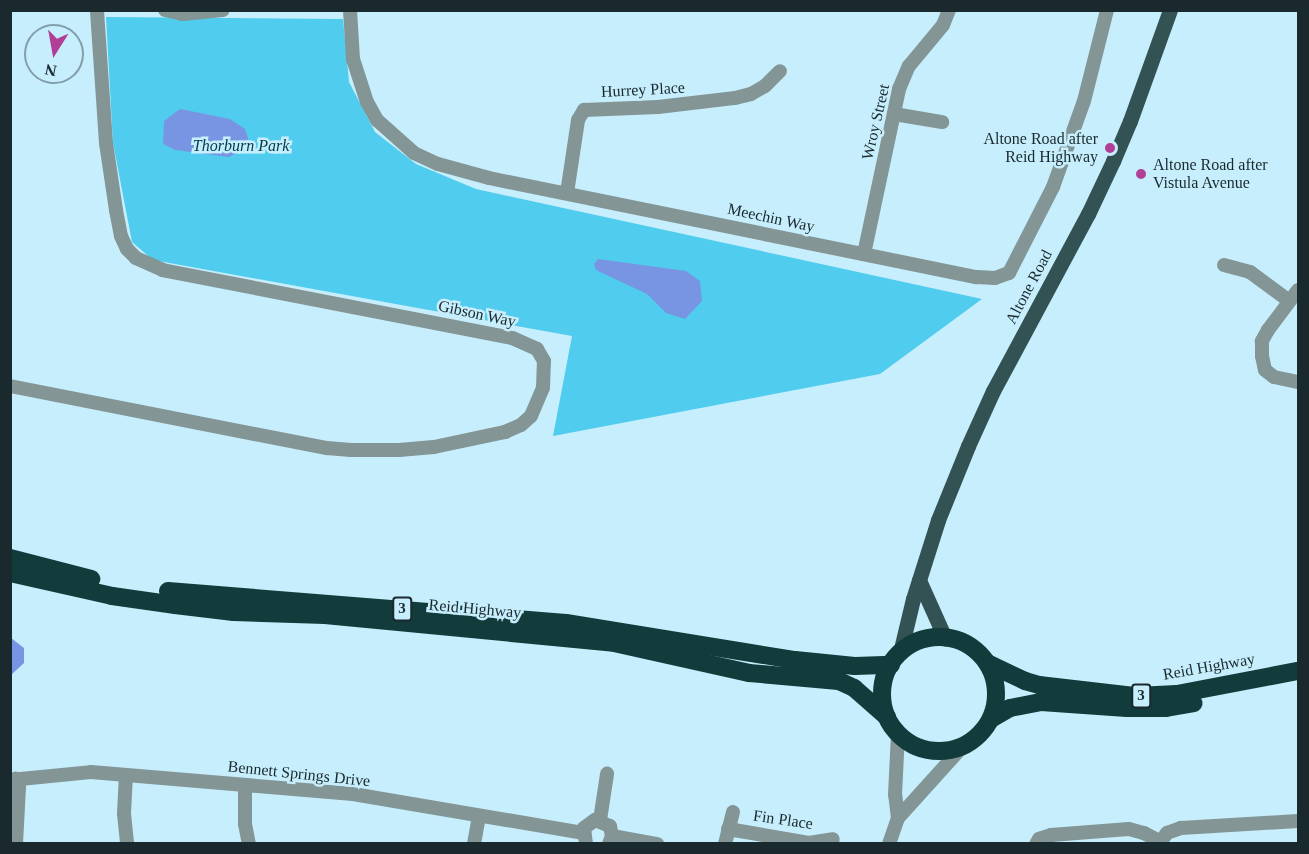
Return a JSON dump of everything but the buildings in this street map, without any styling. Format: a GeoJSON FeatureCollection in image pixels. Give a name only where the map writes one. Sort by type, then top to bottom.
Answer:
{"type":"FeatureCollection","features":[{"type":"Feature","properties":{"kind":"highway","name":"Reid Highway"},"geometry":{"type":"LineString","coordinates":[[10,558],[63,573],[176,593],[566,623],[795,660],[855,666],[895,659]]}},
{"type":"Feature","properties":{"kind":"highway","name":"Reid Highway"},"geometry":{"type":"LineString","coordinates":[[10,573],[112,596],[198,608],[325,615],[614,644],[749,673],[839,681],[854,688],[887,717]]}},
{"type":"Feature","properties":{"kind":"highway"},"geometry":{"type":"LineString","coordinates":[[945,638],[964,643],[987,663],[996,691],[991,719],[979,735],[963,746],[933,751],[914,745],[898,734],[887,717],[883,688],[895,659],[916,642],[945,638]]}},
{"type":"Feature","properties":{"kind":"highway","name":"Reid Highway"},"geometry":{"type":"LineString","coordinates":[[987,663],[1040,685],[1136,696],[1178,694],[1299,671]]}},
{"type":"Feature","properties":{"kind":"highway","name":"Reid Highway"},"geometry":{"type":"LineString","coordinates":[[991,719],[1010,708],[1041,702],[1127,708],[1166,708],[1299,684]]}},
{"type":"Feature","properties":{"kind":"main road","name":"Altone Road"},"geometry":{"type":"LineString","coordinates":[[895,659],[933,537],[968,446],[993,391],[1088,214],[1130,121],[1170,10]]}},
{"type":"Feature","properties":{"kind":"main road"},"geometry":{"type":"LineString","coordinates":[[919,580],[945,638]]}},
{"type":"Feature","properties":{"kind":"street","name":"Gibson Way"},"geometry":{"type":"LineString","coordinates":[[10,386],[327,448],[380,450],[434,447],[505,432],[521,425],[531,416],[543,388],[544,362],[537,349],[513,338],[163,270],[136,258],[121,236],[106,143],[97,10]]}},
{"type":"Feature","properties":{"kind":"street"},"geometry":{"type":"LineString","coordinates":[[165,10],[183,14],[223,10]]}},
{"type":"Feature","properties":{"kind":"street","name":"Meechin Way"},"geometry":{"type":"LineString","coordinates":[[350,10],[353,59],[358,78],[377,120],[391,135],[414,153],[438,165],[977,277],[995,278],[1009,273],[1053,187],[1084,101],[1107,10]]}},
{"type":"Feature","properties":{"kind":"street","name":"Wroy Street"},"geometry":{"type":"LineString","coordinates":[[864,254],[899,89],[909,66],[943,25],[949,10]]}},
{"type":"Feature","properties":{"kind":"street","name":"Hurrey Place"},"geometry":{"type":"LineString","coordinates":[[567,193],[578,120],[584,110],[658,107],[735,98],[758,90],[780,71]]}},
{"type":"Feature","properties":{"kind":"street"},"geometry":{"type":"LineString","coordinates":[[894,114],[942,122]]}},
{"type":"Feature","properties":{"kind":"street"},"geometry":{"type":"LineString","coordinates":[[1224,265],[1250,272],[1288,300]]}},
{"type":"Feature","properties":{"kind":"street"},"geometry":{"type":"LineString","coordinates":[[1299,290],[1288,300],[1265,335],[1262,356],[1265,370],[1274,377],[1299,382]]}},
{"type":"Feature","properties":{"kind":"street"},"geometry":{"type":"LineString","coordinates":[[898,734],[895,795],[898,819]]}},
{"type":"Feature","properties":{"kind":"street"},"geometry":{"type":"LineString","coordinates":[[889,843],[898,819],[963,746]]}},
{"type":"Feature","properties":{"kind":"street","name":"Bennett Springs Drive"},"geometry":{"type":"LineString","coordinates":[[13,780],[91,772],[353,794],[584,838]]}},
{"type":"Feature","properties":{"kind":"street"},"geometry":{"type":"LineString","coordinates":[[600,820],[608,774]]}},
{"type":"Feature","properties":{"kind":"street"},"geometry":{"type":"LineString","coordinates":[[126,775],[124,814],[127,843]]}},
{"type":"Feature","properties":{"kind":"street"},"geometry":{"type":"LineString","coordinates":[[13,780],[19,787],[16,843]]}},
{"type":"Feature","properties":{"kind":"street"},"geometry":{"type":"LineString","coordinates":[[245,785],[245,824],[249,843]]}},
{"type":"Feature","properties":{"kind":"street"},"geometry":{"type":"LineString","coordinates":[[725,843],[733,812]]}},
{"type":"Feature","properties":{"kind":"street"},"geometry":{"type":"LineString","coordinates":[[474,843],[479,817]]}},
{"type":"Feature","properties":{"kind":"street"},"geometry":{"type":"LineString","coordinates":[[584,838],[587,824],[600,820],[610,826],[610,840],[657,843]]}},
{"type":"Feature","properties":{"kind":"street"},"geometry":{"type":"LineString","coordinates":[[1036,843],[1051,834],[1130,830],[1144,833],[1159,842],[1167,833],[1181,828],[1299,821]]}},
{"type":"Feature","properties":{"kind":"street","name":"Fin Place"},"geometry":{"type":"LineString","coordinates":[[728,828],[809,843],[832,839]]}},
{"type":"Feature","properties":{"kind":"green space","name":"Thorburn Park"},"geometry":{"type":"Polygon","coordinates":[[[106,17],[343,19],[349,82],[375,132],[416,164],[476,189],[982,299],[880,374],[553,436],[572,336],[153,260],[132,242],[113,143],[106,17]]]}},
{"type":"Feature","properties":{"kind":"shaded area"},"geometry":{"type":"Polygon","coordinates":[[[180,109],[230,119],[245,129],[248,138],[245,149],[229,157],[175,150],[163,144],[164,121],[180,109]]]}},
{"type":"Feature","properties":{"kind":"shaded area"},"geometry":{"type":"Polygon","coordinates":[[[598,259],[686,271],[700,281],[702,301],[685,319],[666,313],[647,294],[596,270],[594,264],[598,259]]]}},
{"type":"Feature","properties":{"kind":"shaded area"},"geometry":{"type":"Polygon","coordinates":[[[11,638],[24,648],[24,663],[11,675],[11,638]]]}},
{"type":"Feature","properties":{"kind":"place","name":"Altone Road after Reid Highway"},"geometry":{"type":"Point","coordinates":[1110,148]}},
{"type":"Feature","properties":{"kind":"place","name":"Altone Road after Vistula Avenue"},"geometry":{"type":"Point","coordinates":[1141,174]}}]}
